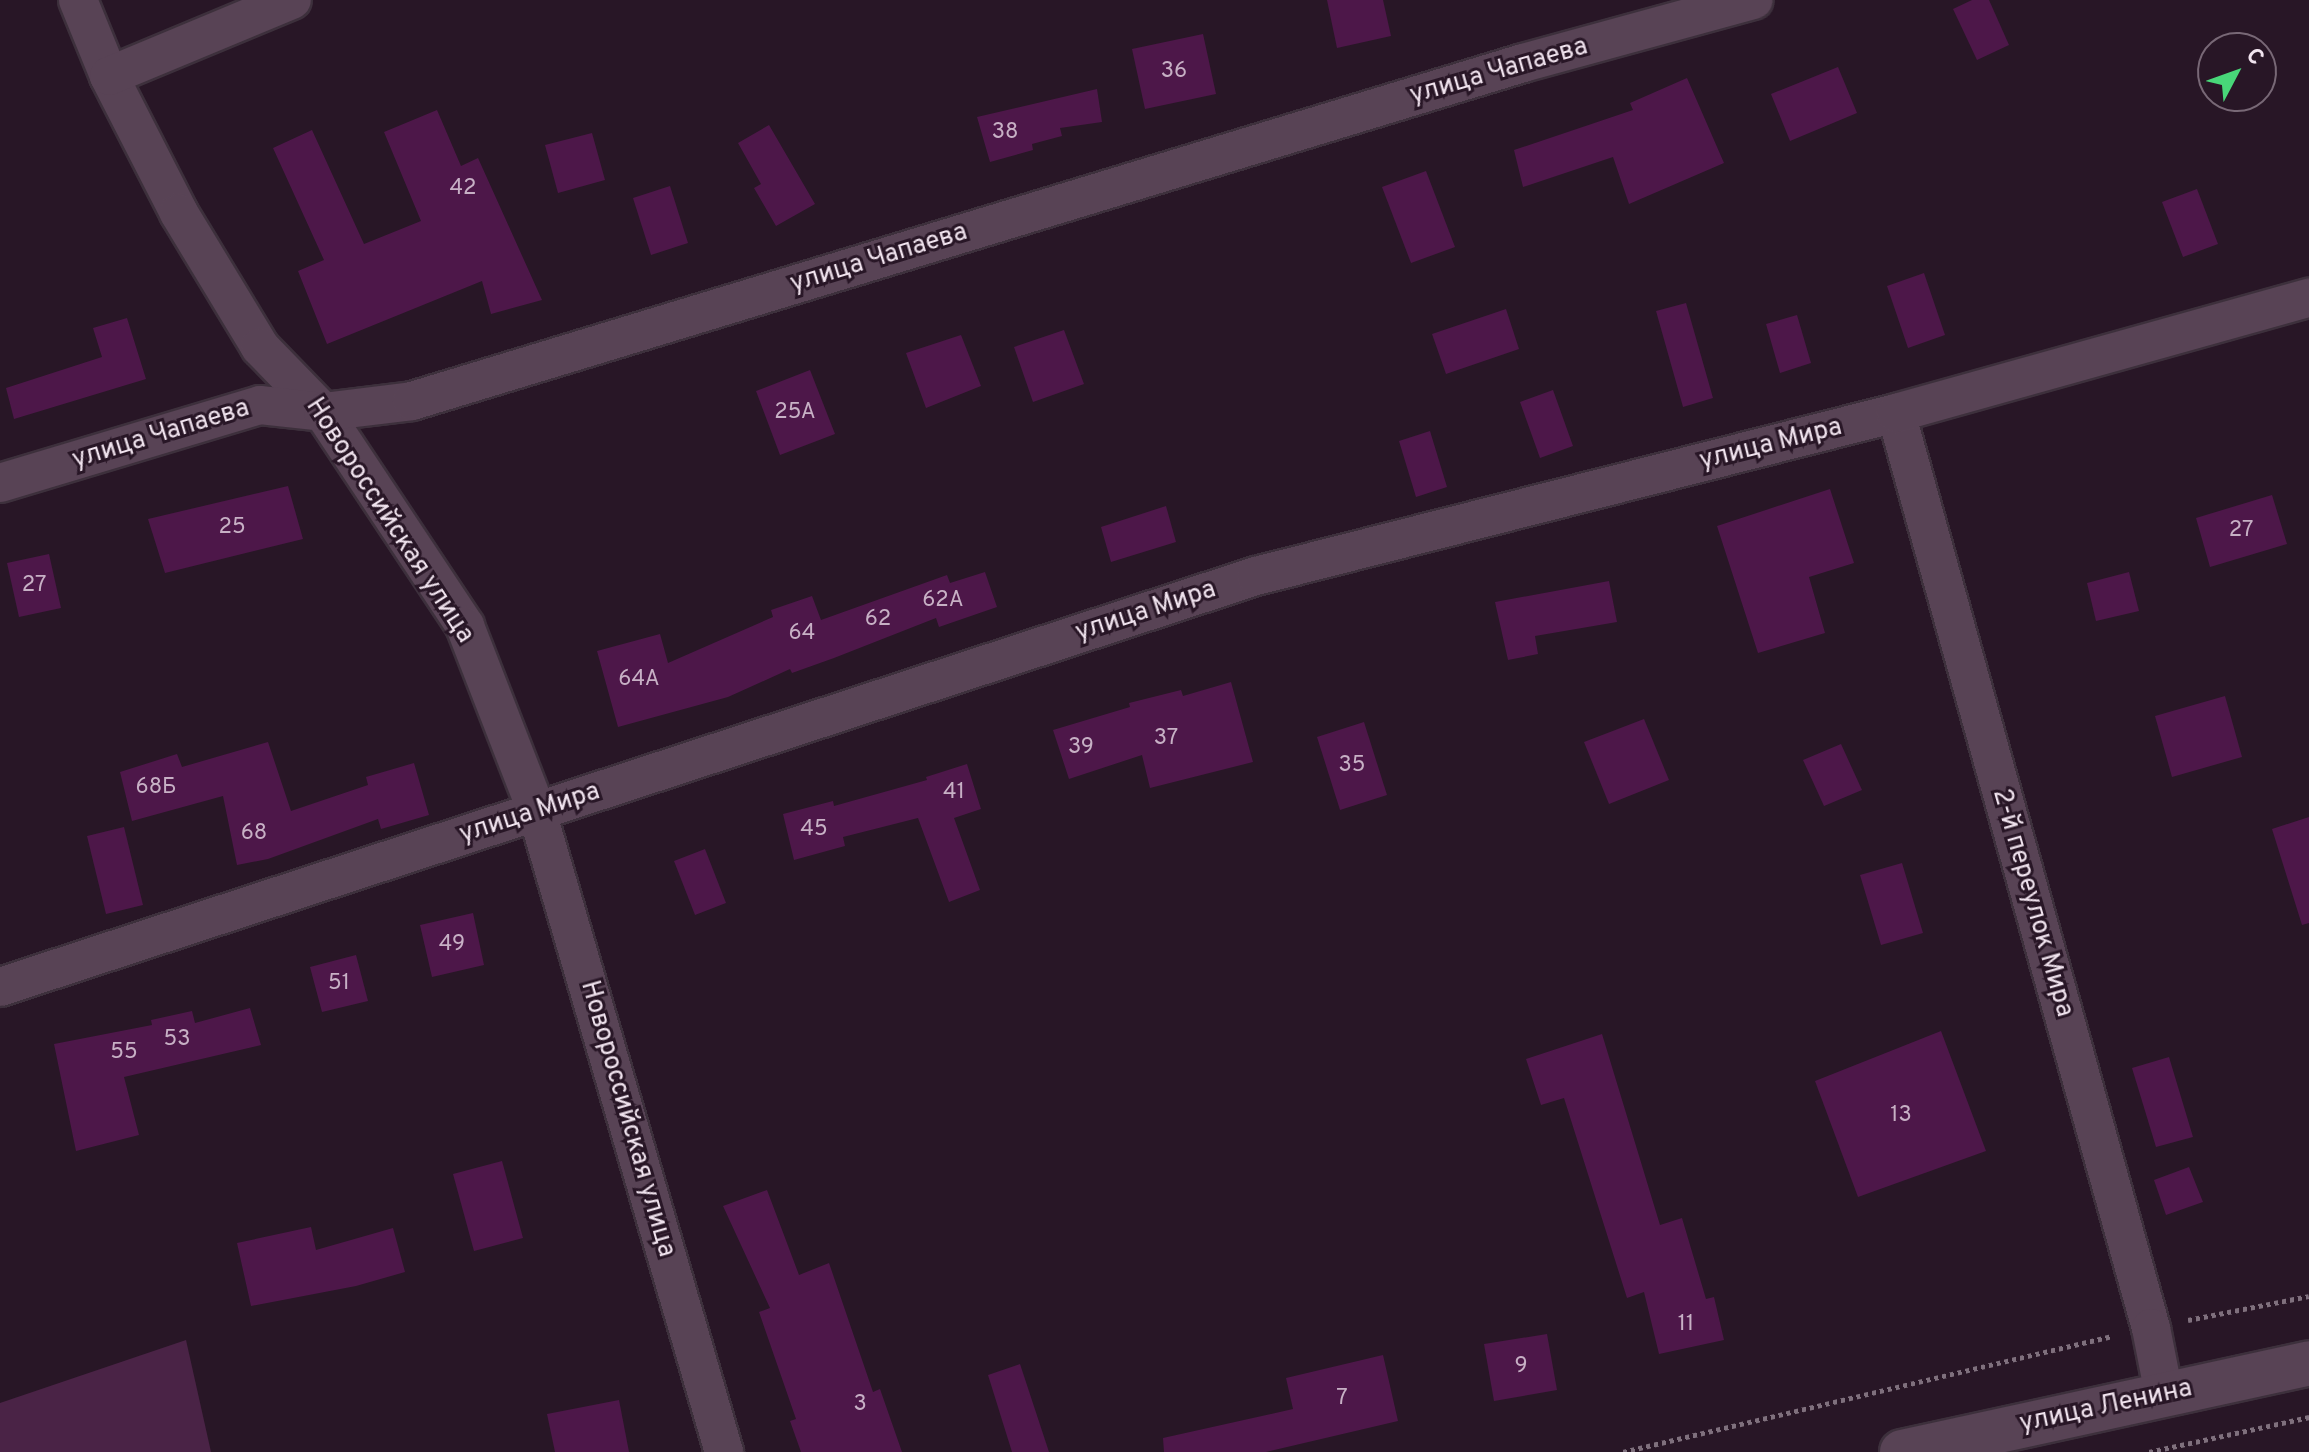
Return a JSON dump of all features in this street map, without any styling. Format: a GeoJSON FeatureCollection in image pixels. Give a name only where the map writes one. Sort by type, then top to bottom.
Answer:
{"type":"FeatureCollection","features":[{"type":"Feature","properties":{"kind":"street","name":"Новороссийская улица"},"geometry":{"type":"LineString","coordinates":[[78,0],[109,76],[179,213],[260,347],[323,412],[465,626],[537,812],[724,1452]]}},
{"type":"Feature","properties":{"kind":"street"},"geometry":{"type":"LineString","coordinates":[[109,76],[292,0]]}},
{"type":"Feature","properties":{"kind":"street","name":"улица Чапаева"},"geometry":{"type":"LineString","coordinates":[[0,483],[260,405],[323,412],[412,401],[1523,63],[1754,0]]}},
{"type":"Feature","properties":{"kind":"street","name":"улица Мира"},"geometry":{"type":"LineString","coordinates":[[0,987],[1256,576],[1896,413],[2309,298]]}},
{"type":"Feature","properties":{"kind":"street","name":"2-й переулок Мира"},"geometry":{"type":"LineString","coordinates":[[1896,413],[2151,1328],[2164,1394]]}},
{"type":"Feature","properties":{"kind":"street","name":"улица Ленина"},"geometry":{"type":"LineString","coordinates":[[1902,1452],[2309,1363]]}},
{"type":"Feature","properties":{"kind":"path"},"geometry":{"type":"LineString","coordinates":[[1623,1452],[2151,1328],[2309,1296]]}},
{"type":"Feature","properties":{"kind":"path"},"geometry":{"type":"LineString","coordinates":[[2149,1452],[2309,1417]]}},
{"type":"Feature","properties":{"kind":"shaded area"},"geometry":{"type":"Polygon","coordinates":[[[186,1340],[211,1452],[0,1452],[0,1403],[186,1340]]]}},
{"type":"Feature","properties":{"kind":"building"},"geometry":{"type":"Polygon","coordinates":[[[1327,0],[1383,0],[1391,36],[1337,48],[1327,0]]]}},
{"type":"Feature","properties":{"kind":"building"},"geometry":{"type":"Polygon","coordinates":[[[1972,0],[1989,0],[2009,45],[1977,60],[1953,9],[1972,0]]]}},
{"type":"Feature","properties":{"kind":"building"},"geometry":{"type":"Polygon","coordinates":[[[1203,34],[1216,94],[1145,109],[1132,49],[1203,34]]]}},
{"type":"Feature","properties":{"kind":"building"},"geometry":{"type":"Polygon","coordinates":[[[1838,67],[1857,113],[1790,141],[1771,94],[1838,67]]]}},
{"type":"Feature","properties":{"kind":"building"},"geometry":{"type":"Polygon","coordinates":[[[1687,78],[1724,163],[1629,204],[1613,157],[1523,187],[1514,150],[1633,110],[1630,103],[1687,78]]]}},
{"type":"Feature","properties":{"kind":"building"},"geometry":{"type":"Polygon","coordinates":[[[1097,89],[1102,122],[1060,128],[1062,136],[1032,144],[1033,150],[990,162],[977,117],[1097,89]]]}},
{"type":"Feature","properties":{"kind":"building"},"geometry":{"type":"Polygon","coordinates":[[[437,110],[461,166],[478,158],[542,300],[491,314],[482,281],[327,344],[298,271],[324,260],[273,148],[312,130],[364,244],[421,221],[384,132],[437,110]]]}},
{"type":"Feature","properties":{"kind":"building"},"geometry":{"type":"Polygon","coordinates":[[[769,125],[815,204],[776,226],[754,188],[761,184],[738,143],[769,125]]]}},
{"type":"Feature","properties":{"kind":"building"},"geometry":{"type":"Polygon","coordinates":[[[592,133],[605,180],[558,193],[545,145],[592,133]]]}},
{"type":"Feature","properties":{"kind":"building"},"geometry":{"type":"Polygon","coordinates":[[[1426,171],[1455,247],[1411,263],[1382,187],[1426,171]]]}},
{"type":"Feature","properties":{"kind":"building"},"geometry":{"type":"Polygon","coordinates":[[[670,186],[688,243],[651,255],[633,198],[670,186]]]}},
{"type":"Feature","properties":{"kind":"building"},"geometry":{"type":"Polygon","coordinates":[[[2197,189],[2218,244],[2183,257],[2162,202],[2197,189]]]}},
{"type":"Feature","properties":{"kind":"building"},"geometry":{"type":"Polygon","coordinates":[[[1924,273],[1945,335],[1908,348],[1887,286],[1924,273]]]}},
{"type":"Feature","properties":{"kind":"building"},"geometry":{"type":"Polygon","coordinates":[[[1686,303],[1713,398],[1683,407],[1656,311],[1686,303]]]}},
{"type":"Feature","properties":{"kind":"building"},"geometry":{"type":"Polygon","coordinates":[[[1506,309],[1519,349],[1446,374],[1432,334],[1506,309]]]}},
{"type":"Feature","properties":{"kind":"building"},"geometry":{"type":"Polygon","coordinates":[[[1797,315],[1811,363],[1780,373],[1766,324],[1797,315]]]}},
{"type":"Feature","properties":{"kind":"building"},"geometry":{"type":"Polygon","coordinates":[[[127,318],[146,379],[14,419],[6,388],[102,357],[93,328],[127,318]]]}},
{"type":"Feature","properties":{"kind":"building"},"geometry":{"type":"Polygon","coordinates":[[[1064,330],[1084,384],[1033,402],[1014,347],[1064,330]]]}},
{"type":"Feature","properties":{"kind":"building"},"geometry":{"type":"Polygon","coordinates":[[[961,335],[981,386],[926,408],[906,353],[961,335]]]}},
{"type":"Feature","properties":{"kind":"building"},"geometry":{"type":"Polygon","coordinates":[[[810,370],[835,434],[780,455],[756,391],[810,370]]]}},
{"type":"Feature","properties":{"kind":"building"},"geometry":{"type":"Polygon","coordinates":[[[1553,390],[1573,446],[1540,458],[1520,402],[1553,390]]]}},
{"type":"Feature","properties":{"kind":"building"},"geometry":{"type":"Polygon","coordinates":[[[1430,431],[1447,487],[1416,497],[1399,441],[1430,431]]]}},
{"type":"Feature","properties":{"kind":"building"},"geometry":{"type":"Polygon","coordinates":[[[288,486],[303,539],[165,573],[148,519],[288,486]]]}},
{"type":"Feature","properties":{"kind":"building"},"geometry":{"type":"Polygon","coordinates":[[[1830,489],[1854,563],[1809,577],[1825,633],[1758,653],[1717,526],[1830,489]]]}},
{"type":"Feature","properties":{"kind":"building"},"geometry":{"type":"Polygon","coordinates":[[[2272,495],[2287,544],[2210,567],[2196,518],[2272,495]]]}},
{"type":"Feature","properties":{"kind":"building"},"geometry":{"type":"Polygon","coordinates":[[[1166,506],[1176,542],[1111,562],[1101,527],[1166,506]]]}},
{"type":"Feature","properties":{"kind":"building"},"geometry":{"type":"Polygon","coordinates":[[[49,554],[61,608],[19,617],[7,563],[49,554]]]}},
{"type":"Feature","properties":{"kind":"building"},"geometry":{"type":"Polygon","coordinates":[[[985,572],[997,607],[939,627],[936,618],[792,673],[790,669],[728,697],[618,727],[597,651],[660,634],[668,663],[773,617],[771,610],[812,596],[821,620],[947,575],[950,583],[985,572]]]}},
{"type":"Feature","properties":{"kind":"building"},"geometry":{"type":"Polygon","coordinates":[[[2129,572],[2139,611],[2096,621],[2087,583],[2129,572]]]}},
{"type":"Feature","properties":{"kind":"building"},"geometry":{"type":"Polygon","coordinates":[[[1609,581],[1617,622],[1535,636],[1538,654],[1508,660],[1495,602],[1609,581]]]}},
{"type":"Feature","properties":{"kind":"building"},"geometry":{"type":"Polygon","coordinates":[[[1231,682],[1253,762],[1150,788],[1142,755],[1069,779],[1053,730],[1130,707],[1129,703],[1181,690],[1183,696],[1231,682]]]}},
{"type":"Feature","properties":{"kind":"building"},"geometry":{"type":"Polygon","coordinates":[[[2225,696],[2242,757],[2172,777],[2155,716],[2225,696]]]}},
{"type":"Feature","properties":{"kind":"building"},"geometry":{"type":"Polygon","coordinates":[[[1644,719],[1669,780],[1609,804],[1584,742],[1644,719]]]}},
{"type":"Feature","properties":{"kind":"building"},"geometry":{"type":"Polygon","coordinates":[[[1364,722],[1387,795],[1340,810],[1317,737],[1364,722]]]}},
{"type":"Feature","properties":{"kind":"building"},"geometry":{"type":"Polygon","coordinates":[[[268,742],[291,811],[368,785],[366,777],[414,763],[429,815],[381,829],[378,819],[268,859],[237,865],[223,796],[132,821],[120,772],[177,754],[182,767],[268,742]]]}},
{"type":"Feature","properties":{"kind":"building"},"geometry":{"type":"Polygon","coordinates":[[[1841,744],[1862,790],[1824,806],[1803,760],[1841,744]]]}},
{"type":"Feature","properties":{"kind":"building"},"geometry":{"type":"Polygon","coordinates":[[[967,764],[981,809],[954,818],[980,890],[949,902],[918,818],[843,837],[845,846],[794,860],[783,814],[833,801],[834,806],[927,780],[926,777],[967,764]]]}},
{"type":"Feature","properties":{"kind":"building"},"geometry":{"type":"Polygon","coordinates":[[[2309,817],[2309,923],[2302,925],[2272,829],[2309,817]]]}},
{"type":"Feature","properties":{"kind":"building"},"geometry":{"type":"Polygon","coordinates":[[[124,827],[143,905],[106,914],[87,836],[124,827]]]}},
{"type":"Feature","properties":{"kind":"building"},"geometry":{"type":"Polygon","coordinates":[[[705,849],[726,903],[695,915],[674,861],[705,849]]]}},
{"type":"Feature","properties":{"kind":"building"},"geometry":{"type":"Polygon","coordinates":[[[1902,863],[1923,933],[1881,945],[1860,875],[1902,863]]]}},
{"type":"Feature","properties":{"kind":"building"},"geometry":{"type":"Polygon","coordinates":[[[473,913],[484,965],[432,977],[420,925],[473,913]]]}},
{"type":"Feature","properties":{"kind":"building"},"geometry":{"type":"Polygon","coordinates":[[[356,955],[368,1001],[322,1012],[310,967],[356,955]]]}},
{"type":"Feature","properties":{"kind":"building"},"geometry":{"type":"Polygon","coordinates":[[[250,1008],[261,1045],[124,1077],[139,1135],[76,1151],[54,1044],[152,1025],[151,1020],[192,1011],[195,1023],[250,1008]]]}},
{"type":"Feature","properties":{"kind":"building"},"geometry":{"type":"Polygon","coordinates":[[[1941,1031],[1986,1151],[1858,1197],[1815,1081],[1941,1031]]]}},
{"type":"Feature","properties":{"kind":"building"},"geometry":{"type":"Polygon","coordinates":[[[1602,1034],[1660,1225],[1682,1218],[1706,1299],[1714,1297],[1724,1340],[1659,1354],[1644,1292],[1627,1298],[1564,1098],[1541,1105],[1526,1059],[1602,1034]]]}},
{"type":"Feature","properties":{"kind":"building"},"geometry":{"type":"Polygon","coordinates":[[[2169,1057],[2193,1137],[2156,1147],[2132,1068],[2169,1057]]]}},
{"type":"Feature","properties":{"kind":"building"},"geometry":{"type":"Polygon","coordinates":[[[502,1161],[523,1238],[474,1251],[453,1174],[502,1161]]]}},
{"type":"Feature","properties":{"kind":"building"},"geometry":{"type":"Polygon","coordinates":[[[2189,1167],[2203,1202],[2166,1215],[2154,1180],[2189,1167]]]}},
{"type":"Feature","properties":{"kind":"building"},"geometry":{"type":"Polygon","coordinates":[[[767,1190],[799,1275],[829,1263],[873,1392],[880,1389],[902,1452],[801,1452],[790,1421],[796,1419],[759,1312],[770,1308],[723,1206],[767,1190]]]}},
{"type":"Feature","properties":{"kind":"building"},"geometry":{"type":"Polygon","coordinates":[[[311,1227],[316,1250],[393,1228],[405,1272],[356,1286],[251,1306],[237,1243],[311,1227]]]}},
{"type":"Feature","properties":{"kind":"building"},"geometry":{"type":"Polygon","coordinates":[[[1547,1334],[1557,1390],[1494,1401],[1484,1344],[1547,1334]]]}},
{"type":"Feature","properties":{"kind":"building"},"geometry":{"type":"Polygon","coordinates":[[[1383,1355],[1398,1421],[1266,1452],[1164,1452],[1163,1438],[1293,1409],[1286,1378],[1383,1355]]]}},
{"type":"Feature","properties":{"kind":"building"},"geometry":{"type":"Polygon","coordinates":[[[1020,1364],[1049,1452],[1012,1452],[988,1375],[1020,1364]]]}},
{"type":"Feature","properties":{"kind":"building"},"geometry":{"type":"Polygon","coordinates":[[[619,1400],[629,1452],[555,1452],[547,1414],[619,1400]]]}}]}
